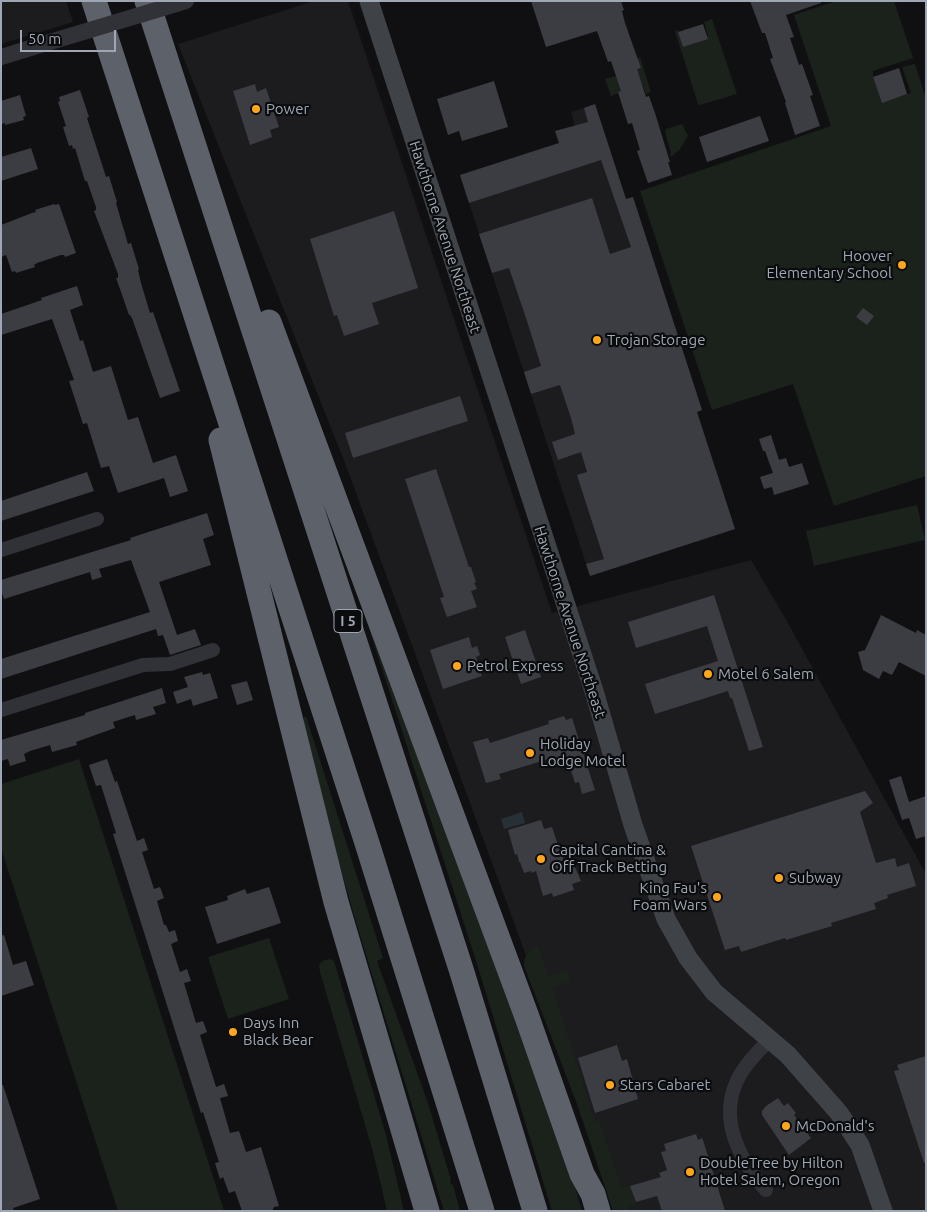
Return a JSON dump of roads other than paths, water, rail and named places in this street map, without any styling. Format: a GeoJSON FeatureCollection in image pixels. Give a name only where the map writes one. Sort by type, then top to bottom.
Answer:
{"type":"FeatureCollection","features":[{"type":"Feature","properties":{"kind":"highway"},"geometry":{"type":"LineString","coordinates":[[94,1],[370,852],[482,1211]]}},
{"type":"Feature","properties":{"kind":"highway","name":"I 5"},"geometry":{"type":"LineString","coordinates":[[147,1],[461,969],[536,1211]]}},
{"type":"Feature","properties":{"kind":"highway","name":"I 5"},"geometry":{"type":"LineString","coordinates":[[166,62],[219,183],[268,321],[527,1017],[582,1174],[589,1211]]}},
{"type":"Feature","properties":{"kind":"highway"},"geometry":{"type":"LineString","coordinates":[[206,349],[224,454],[315,821],[341,919],[427,1211]]}},
{"type":"Feature","properties":{"kind":"highway","name":"I 5"},"geometry":{"type":"LineString","coordinates":[[582,1174],[593,1194],[598,1211]]}},
{"type":"Feature","properties":{"kind":"main road","name":"Hawthorne Avenue Northeast"},"geometry":{"type":"LineString","coordinates":[[369,1],[594,691],[633,825],[666,919],[688,958],[714,992],[788,1055],[819,1088],[853,1132],[866,1158],[883,1211]]}},
{"type":"Feature","properties":{"kind":"street"},"geometry":{"type":"LineString","coordinates":[[1,57],[186,1]]}},
{"type":"Feature","properties":{"kind":"street"},"geometry":{"type":"LineString","coordinates":[[1,550],[97,519]]}},
{"type":"Feature","properties":{"kind":"street"},"geometry":{"type":"LineString","coordinates":[[1,710],[143,665],[170,664],[213,650]]}},
{"type":"Feature","properties":{"kind":"street"},"geometry":{"type":"LineString","coordinates":[[766,1190],[754,1176],[740,1153],[735,1139],[730,1107],[736,1084],[753,1057],[769,1040]]}},
{"type":"Feature","properties":{"kind":"place","name":"Power"},"geometry":{"type":"Point","coordinates":[256,109]}},
{"type":"Feature","properties":{"kind":"place","name":"Hoover Elementary School"},"geometry":{"type":"Point","coordinates":[902,265]}},
{"type":"Feature","properties":{"kind":"place","name":"Trojan Storage"},"geometry":{"type":"Point","coordinates":[597,340]}},
{"type":"Feature","properties":{"kind":"place","name":"Petrol Express"},"geometry":{"type":"Point","coordinates":[457,666]}},
{"type":"Feature","properties":{"kind":"place","name":"Motel 6 Salem"},"geometry":{"type":"Point","coordinates":[708,674]}},
{"type":"Feature","properties":{"kind":"place","name":"Holiday Lodge Motel"},"geometry":{"type":"Point","coordinates":[530,753]}},
{"type":"Feature","properties":{"kind":"place","name":"Capital Cantina & Off Track Betting"},"geometry":{"type":"Point","coordinates":[541,859]}},
{"type":"Feature","properties":{"kind":"place","name":"Subway"},"geometry":{"type":"Point","coordinates":[779,878]}},
{"type":"Feature","properties":{"kind":"place","name":"King Fau's Foam Wars"},"geometry":{"type":"Point","coordinates":[717,897]}},
{"type":"Feature","properties":{"kind":"place","name":"Days Inn Black Bear"},"geometry":{"type":"Point","coordinates":[233,1032]}},
{"type":"Feature","properties":{"kind":"place","name":"Stars Cabaret"},"geometry":{"type":"Point","coordinates":[610,1085]}},
{"type":"Feature","properties":{"kind":"place","name":"McDonald's"},"geometry":{"type":"Point","coordinates":[786,1126]}},
{"type":"Feature","properties":{"kind":"place","name":"DoubleTree by Hilton Hotel Salem, Oregon"},"geometry":{"type":"Point","coordinates":[690,1172]}}]}
